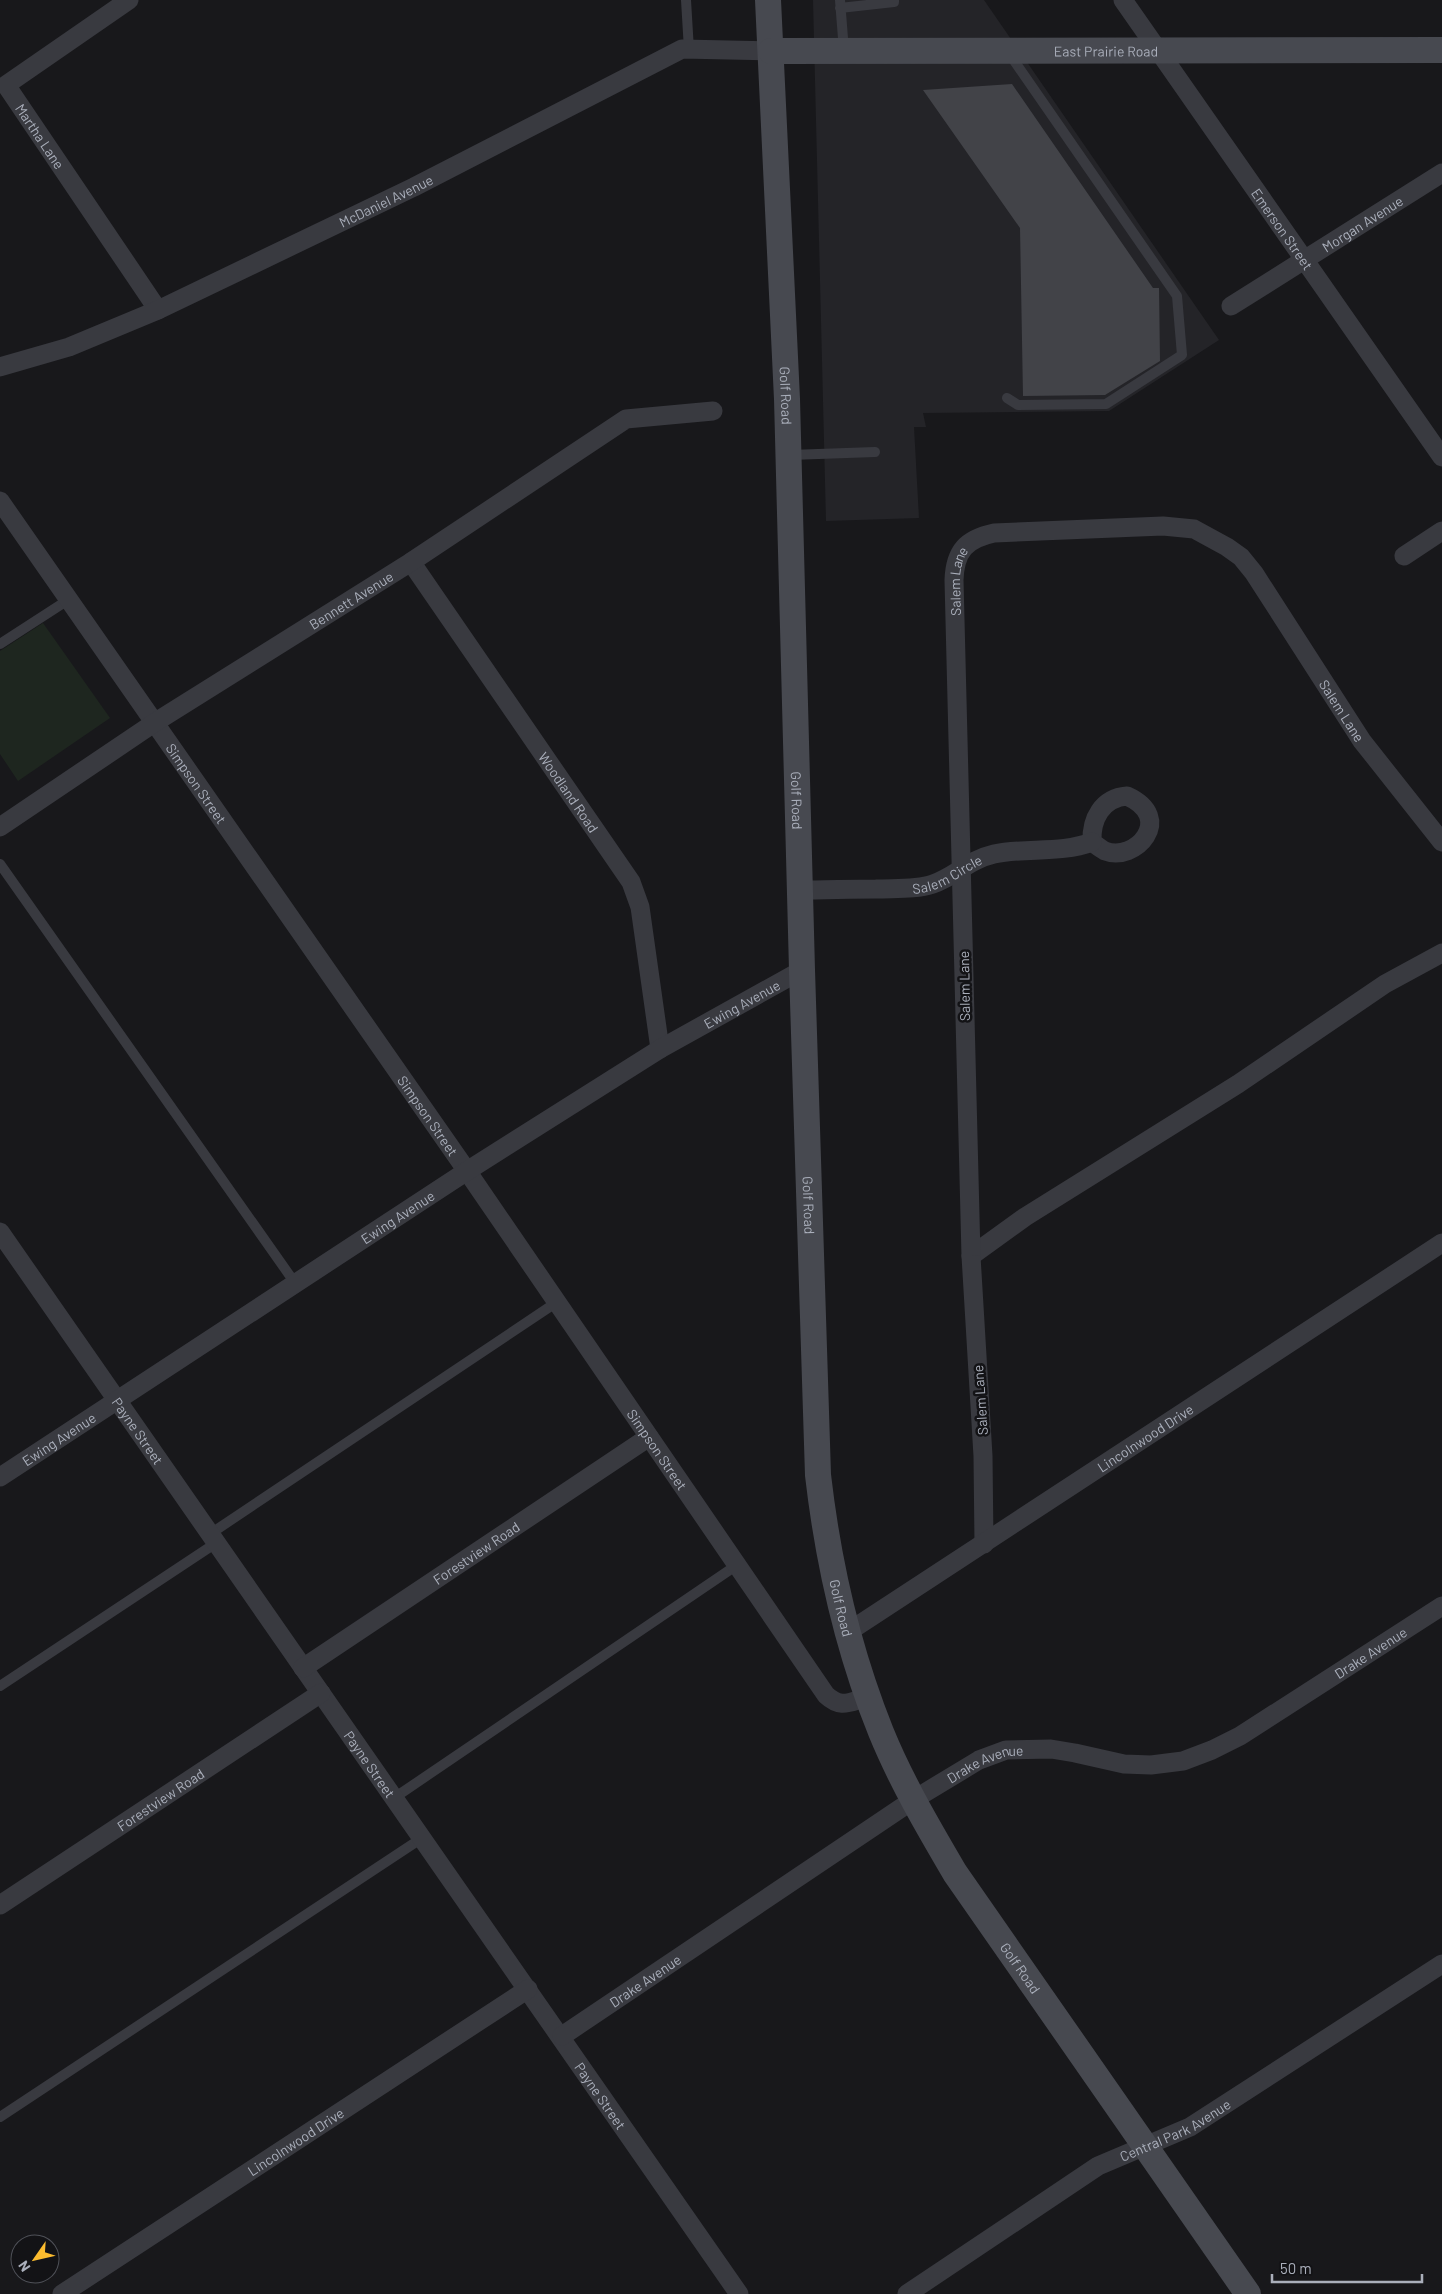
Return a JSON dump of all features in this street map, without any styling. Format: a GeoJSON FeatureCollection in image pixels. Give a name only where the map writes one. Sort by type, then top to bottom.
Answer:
{"type":"FeatureCollection","features":[{"type":"Feature","properties":{"kind":"main road","name":"Golf Road"},"geometry":{"type":"LineString","coordinates":[[768,0],[789,455],[799,890],[818,1475],[824,1523],[848,1632],[868,1697],[912,1800],[955,1873],[1248,2294]]}},
{"type":"Feature","properties":{"kind":"main road","name":"East Prairie Road"},"geometry":{"type":"LineString","coordinates":[[771,51],[1442,50]]}},
{"type":"Feature","properties":{"kind":"street","name":"Martha Lane"},"geometry":{"type":"LineString","coordinates":[[129,0],[6,85],[158,310]]}},
{"type":"Feature","properties":{"kind":"street","name":"Emerson Street"},"geometry":{"type":"LineString","coordinates":[[1123,0],[1156,50],[1442,457]]}},
{"type":"Feature","properties":{"kind":"street","name":"McDaniel Avenue"},"geometry":{"type":"LineString","coordinates":[[0,367],[69,347],[158,310],[414,187],[682,49],[771,51]]}},
{"type":"Feature","properties":{"kind":"street","name":"Morgan Avenue"},"geometry":{"type":"LineString","coordinates":[[1231,306],[1442,173]]}},
{"type":"Feature","properties":{"kind":"street","name":"Bennett Avenue"},"geometry":{"type":"LineString","coordinates":[[0,827],[154,723],[410,562],[626,419],[713,411]]}},
{"type":"Feature","properties":{"kind":"street","name":"Simpson Street"},"geometry":{"type":"LineString","coordinates":[[0,502],[467,1171],[826,1694],[836,1703],[841,1704],[868,1697]]}},
{"type":"Feature","properties":{"kind":"street","name":"Salem Lane"},"geometry":{"type":"LineString","coordinates":[[984,1544],[983,1456],[971,1256],[961,867],[955,565],[959,554],[972,540],[994,533],[1163,526],[1194,529],[1226,546],[1241,557],[1254,573],[1362,741],[1442,842]]}},
{"type":"Feature","properties":{"kind":"street"},"geometry":{"type":"LineString","coordinates":[[1404,556],[1442,531]]}},
{"type":"Feature","properties":{"kind":"street","name":"Woodland Road"},"geometry":{"type":"LineString","coordinates":[[410,562],[631,882],[640,907],[660,1048]]}},
{"type":"Feature","properties":{"kind":"street","name":"Salem Circle"},"geometry":{"type":"LineString","coordinates":[[799,890],[917,888],[946,878],[961,867],[979,858],[994,854],[1029,849],[1069,850],[1092,842]]}},
{"type":"Feature","properties":{"kind":"street"},"geometry":{"type":"LineString","coordinates":[[971,1256],[1025,1217],[1238,1084],[1386,984],[1442,953]]}},
{"type":"Feature","properties":{"kind":"street","name":"Ewing Avenue"},"geometry":{"type":"LineString","coordinates":[[0,1477],[467,1171],[660,1048],[802,970]]}},
{"type":"Feature","properties":{"kind":"street","name":"Payne Street"},"geometry":{"type":"LineString","coordinates":[[0,1232],[302,1668],[562,2036],[739,2294]]}},
{"type":"Feature","properties":{"kind":"street","name":"Lincolnwood Drive"},"geometry":{"type":"LineString","coordinates":[[848,1632],[1442,1243]]}},
{"type":"Feature","properties":{"kind":"street","name":"Forestview Road"},"geometry":{"type":"LineString","coordinates":[[302,1668],[649,1437]]}},
{"type":"Feature","properties":{"kind":"street","name":"Drake Avenue"},"geometry":{"type":"LineString","coordinates":[[562,2036],[912,1800],[979,1760],[1006,1750],[1051,1749],[1074,1752],[1124,1764],[1151,1765],[1190,1758],[1240,1736],[1442,1606]]}},
{"type":"Feature","properties":{"kind":"street","name":"Forestview Road"},"geometry":{"type":"LineString","coordinates":[[0,1904],[321,1693]]}},
{"type":"Feature","properties":{"kind":"street","name":"Central Park Avenue"},"geometry":{"type":"LineString","coordinates":[[907,2294],[1098,2166],[1190,2127],[1442,1964]]}},
{"type":"Feature","properties":{"kind":"street","name":"Lincolnwood Drive"},"geometry":{"type":"LineString","coordinates":[[62,2294],[528,1989]]}},
{"type":"Feature","properties":{"kind":"lane"},"geometry":{"type":"LineString","coordinates":[[686,0],[689,50]]}},
{"type":"Feature","properties":{"kind":"lane"},"geometry":{"type":"LineString","coordinates":[[844,51],[840,4],[894,2],[894,0]]}},
{"type":"Feature","properties":{"kind":"lane"},"geometry":{"type":"LineString","coordinates":[[1007,51],[1177,296],[1182,355],[1106,404],[1018,405],[1007,398]]}},
{"type":"Feature","properties":{"kind":"lane"},"geometry":{"type":"LineString","coordinates":[[789,455],[875,452]]}},
{"type":"Feature","properties":{"kind":"lane"},"geometry":{"type":"LineString","coordinates":[[0,644],[68,600]]}},
{"type":"Feature","properties":{"kind":"lane"},"geometry":{"type":"LineString","coordinates":[[0,864],[296,1283]]}},
{"type":"Feature","properties":{"kind":"lane"},"geometry":{"type":"LineString","coordinates":[[0,1686],[557,1302]]}},
{"type":"Feature","properties":{"kind":"lane"},"geometry":{"type":"LineString","coordinates":[[394,1798],[737,1565]]}},
{"type":"Feature","properties":{"kind":"lane"},"geometry":{"type":"LineString","coordinates":[[0,2117],[422,1838]]}},
{"type":"Feature","properties":{"kind":"shaded area"},"geometry":{"type":"Polygon","coordinates":[[[813,0],[984,0],[1219,340],[1109,411],[923,413],[926,427],[914,427],[919,518],[826,521],[813,0]]]}},
{"type":"Feature","properties":{"kind":"shaded area"},"geometry":{"type":"Polygon","coordinates":[[[43,623],[110,718],[18,781],[0,754],[0,651],[43,623]]]}},
{"type":"Feature","properties":{"kind":"building"},"geometry":{"type":"Polygon","coordinates":[[[1012,84],[1153,288],[1159,288],[1160,361],[1105,395],[1023,396],[1020,228],[923,90],[1012,84]]]}}]}
